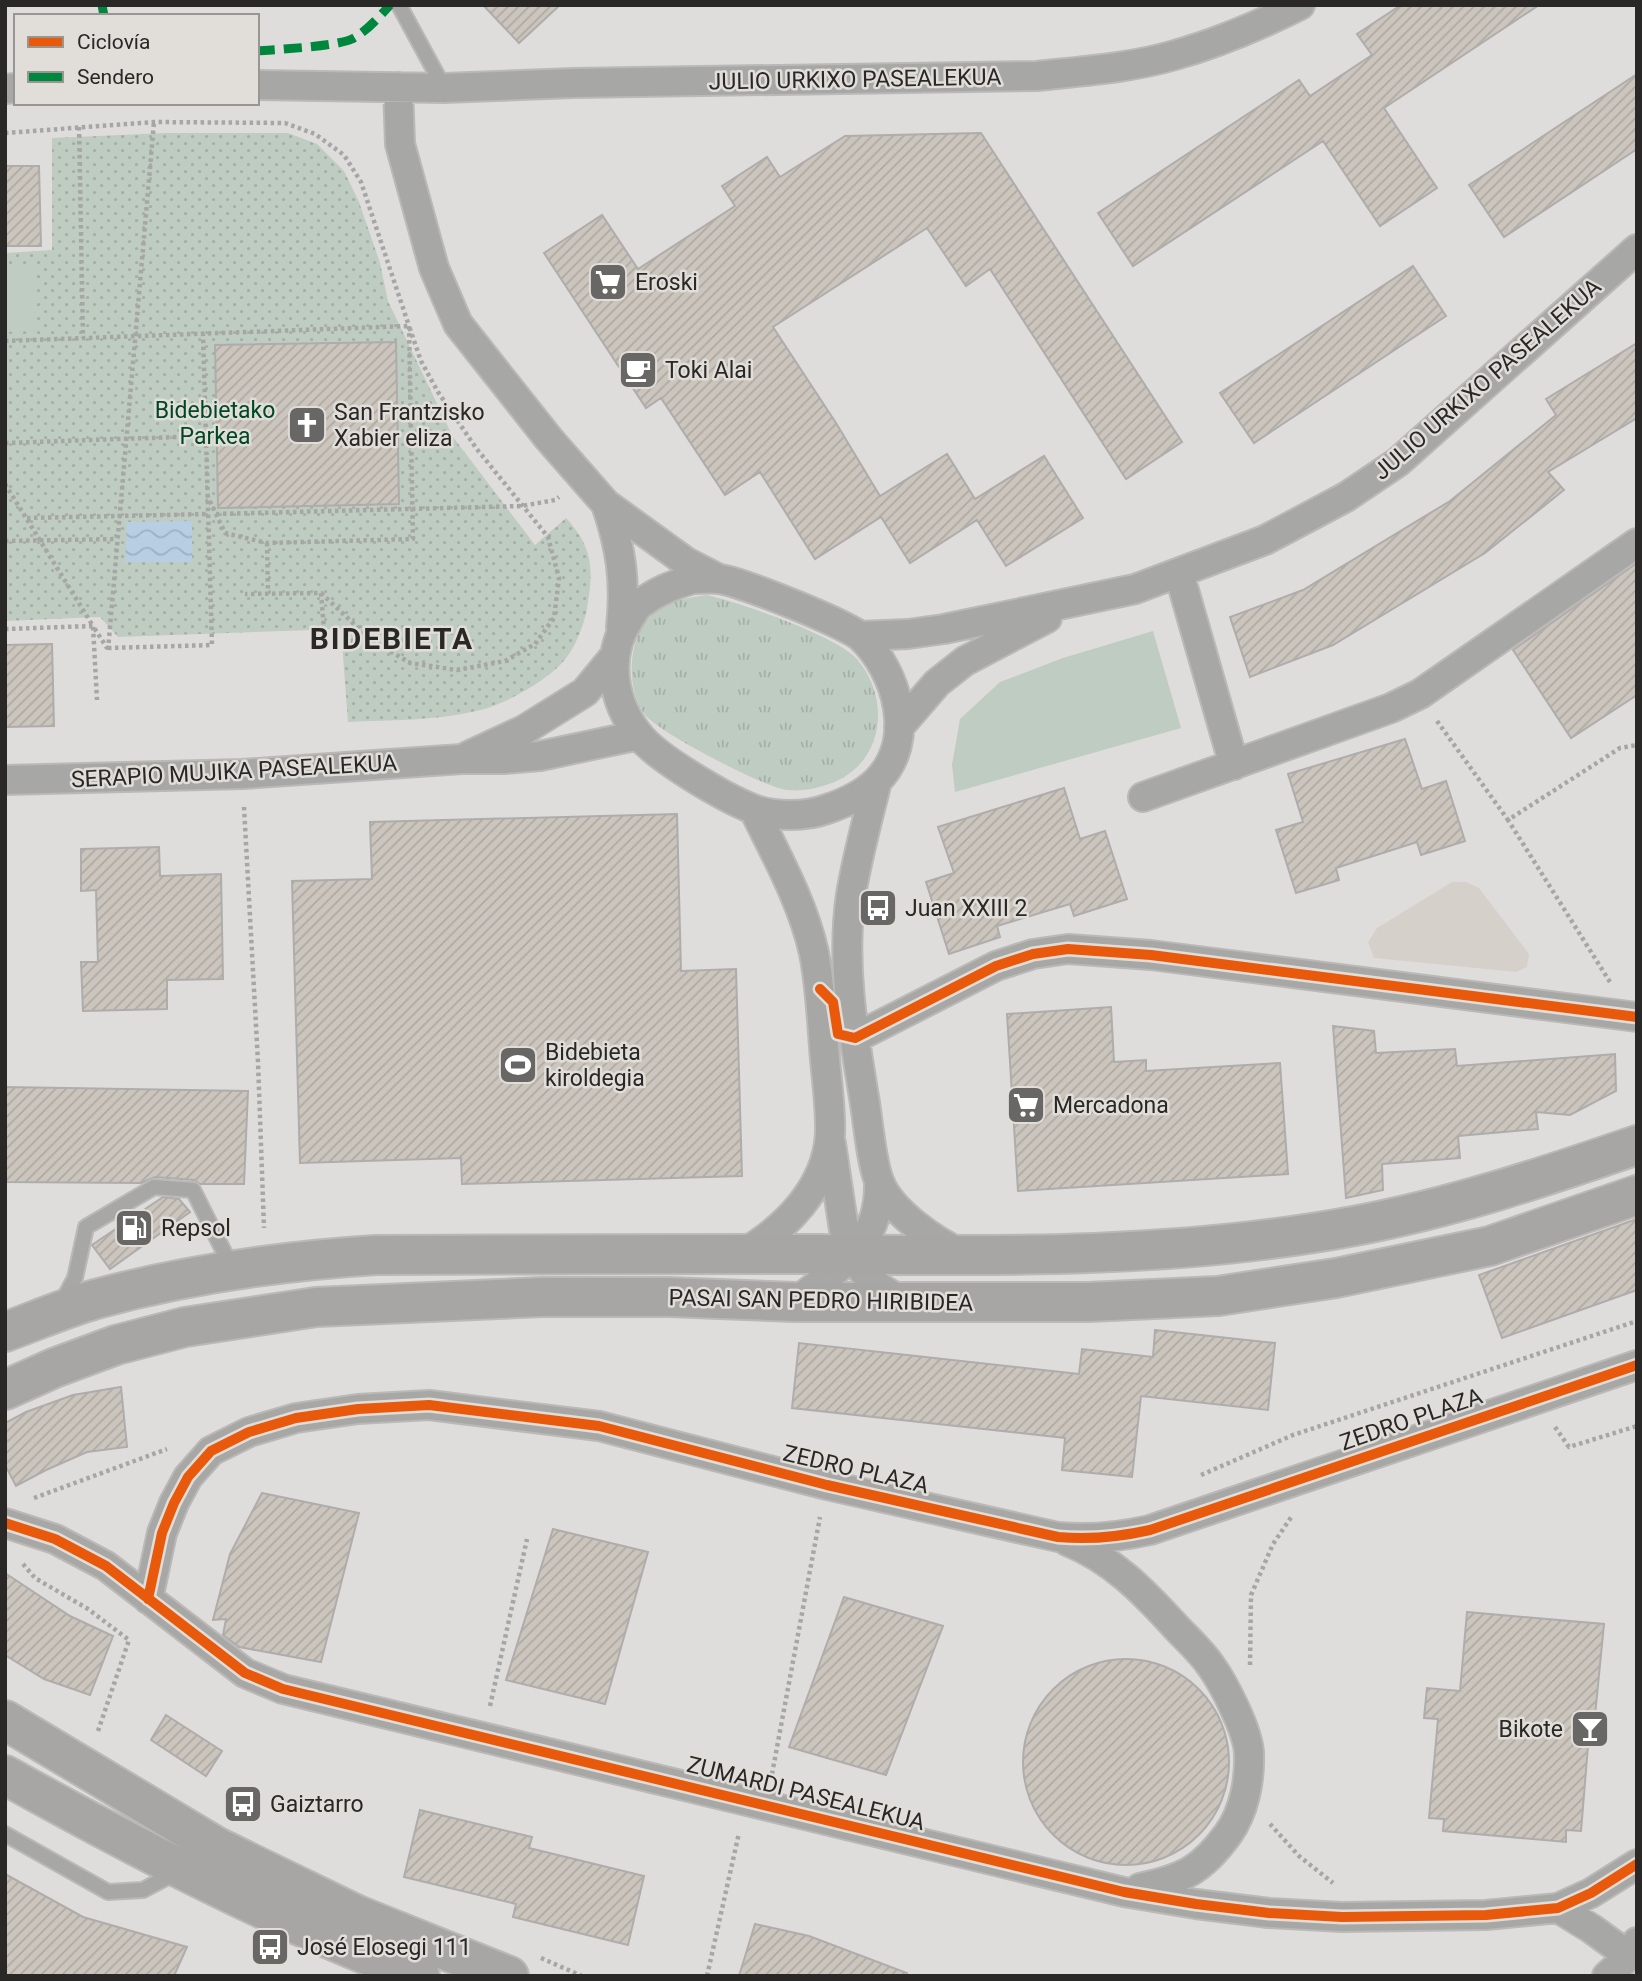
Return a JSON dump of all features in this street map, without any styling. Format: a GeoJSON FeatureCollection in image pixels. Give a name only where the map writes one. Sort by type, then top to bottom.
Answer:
{"type":"FeatureCollection","features":[{"type":"Feature","properties":{"kind":"main road","name":"PASAI SAN PEDRO HIRIBIDEA"},"geometry":{"type":"LineString","coordinates":[[5,1332],[94,1300],[163,1283],[232,1269],[312,1259],[376,1255],[964,1255],[1154,1251],[1259,1241],[1354,1226],[1442,1207],[1526,1183],[1637,1145]]}},
{"type":"Feature","properties":{"kind":"main road","name":"PASAI SAN PEDRO HIRIBIDEA"},"geometry":{"type":"LineString","coordinates":[[5,1390],[116,1345],[185,1327],[316,1307],[542,1297],[669,1297],[796,1302],[1089,1302],[1217,1296],[1336,1278],[1490,1245],[1637,1195]]}},
{"type":"Feature","properties":{"kind":"main road"},"geometry":{"type":"LineString","coordinates":[[5,1720],[217,1847],[357,1914],[520,1965]]}},
{"type":"Feature","properties":{"kind":"main road"},"geometry":{"type":"LineString","coordinates":[[5,1775],[183,1869],[383,1962],[420,1976]]}},
{"type":"Feature","properties":{"kind":"street","name":"JULIO URKIXO PASEALEKUA"},"geometry":{"type":"LineString","coordinates":[[398,87],[1050,75],[1103,69],[1174,55],[1244,31],[1300,5]]}},
{"type":"Feature","properties":{"kind":"street"},"geometry":{"type":"LineString","coordinates":[[259,85],[398,87],[400,144],[434,268],[458,324],[583,480],[606,504],[686,562],[720,579],[821,617],[860,636],[878,657],[898,705],[896,745],[888,765],[877,781],[850,800],[819,813],[787,815],[754,810],[659,755],[639,735],[624,711],[615,683],[624,596],[623,573],[618,539],[606,504]]}},
{"type":"Feature","properties":{"kind":"street","name":"JULIO URKIXO PASEALEKUA"},"geometry":{"type":"LineString","coordinates":[[860,636],[932,631],[1077,603],[1135,589],[1265,540],[1309,518],[1398,462],[1637,249]]}},
{"type":"Feature","properties":{"kind":"street"},"geometry":{"type":"LineString","coordinates":[[1143,797],[1391,708],[1420,694],[1637,543]]}},
{"type":"Feature","properties":{"kind":"street"},"geometry":{"type":"LineString","coordinates":[[1179,573],[1234,765]]}},
{"type":"Feature","properties":{"kind":"street","name":"SERAPIO MUJIKA PASEALEKUA"},"geometry":{"type":"LineString","coordinates":[[462,759],[524,730],[585,692],[617,645],[638,606],[664,588],[693,579],[720,579]]}},
{"type":"Feature","properties":{"kind":"street","name":"JULIO URKIXO PASEALEKUA"},"geometry":{"type":"LineString","coordinates":[[899,727],[937,683],[965,662],[1077,603]]}},
{"type":"Feature","properties":{"kind":"street","name":"SERAPIO MUJIKA PASEALEKUA"},"geometry":{"type":"LineString","coordinates":[[5,779],[243,774],[462,759],[504,759],[540,756],[639,735]]}},
{"type":"Feature","properties":{"kind":"street"},"geometry":{"type":"LineString","coordinates":[[796,1302],[851,1255],[869,1234],[879,1202],[879,1182],[855,1038],[848,970],[851,896],[877,781]]}},
{"type":"Feature","properties":{"kind":"street"},"geometry":{"type":"LineString","coordinates":[[754,810],[782,867],[813,951],[820,989],[830,1134],[845,1236],[851,1255],[865,1276],[877,1287],[906,1302]]}},
{"type":"Feature","properties":{"kind":"street"},"geometry":{"type":"LineString","coordinates":[[855,1038],[996,966],[1033,954],[1068,949],[1151,955],[1500,1002],[1634,1016]]}},
{"type":"Feature","properties":{"kind":"street"},"geometry":{"type":"LineString","coordinates":[[742,1254],[773,1234],[801,1205],[815,1183],[825,1159],[830,1134]]}},
{"type":"Feature","properties":{"kind":"street"},"geometry":{"type":"LineString","coordinates":[[879,1182],[915,1226],[939,1243],[964,1255]]}},
{"type":"Feature","properties":{"kind":"street","name":"ZEDRO PLAZA"},"geometry":{"type":"LineString","coordinates":[[149,1599],[162,1533],[188,1477],[211,1451],[249,1432],[296,1418],[358,1409],[429,1405],[599,1426],[827,1485],[1058,1537],[1106,1538],[1150,1530],[1637,1365]]}},
{"type":"Feature","properties":{"kind":"street","name":"ZUMARDI PASEALEKUA"},"geometry":{"type":"LineString","coordinates":[[15,1525],[55,1539],[106,1566],[245,1673],[283,1689],[1124,1892],[1269,1913],[1342,1917],[1474,1915],[1558,1908],[1591,1894],[1637,1864]]}},
{"type":"Feature","properties":{"kind":"street"},"geometry":{"type":"LineString","coordinates":[[1140,1587],[1135,1573],[1135,1556],[1140,1542],[1150,1530]]}},
{"type":"Feature","properties":{"kind":"street"},"geometry":{"type":"LineString","coordinates":[[1058,1537],[1103,1559],[1140,1587],[1211,1665],[1233,1704],[1249,1751],[1247,1788],[1235,1824],[1211,1857],[1174,1881],[1124,1892]]}},
{"type":"Feature","properties":{"kind":"street"},"geometry":{"type":"LineString","coordinates":[[1558,1908],[1592,1929],[1633,1949],[1607,1976]]}},
{"type":"Feature","properties":{"kind":"lane"},"geometry":{"type":"LineString","coordinates":[[399,5],[444,88]]}},
{"type":"Feature","properties":{"kind":"lane"},"geometry":{"type":"LineString","coordinates":[[57,1312],[75,1278],[86,1227],[155,1187],[193,1190],[232,1269]]}},
{"type":"Feature","properties":{"kind":"lane"},"geometry":{"type":"LineString","coordinates":[[5,1834],[108,1892],[143,1890],[183,1869]]}},
{"type":"Feature","properties":{"kind":"path"},"geometry":{"type":"LineString","coordinates":[[108,649],[154,122]]}},
{"type":"Feature","properties":{"kind":"path"},"geometry":{"type":"LineString","coordinates":[[5,133],[154,122],[285,123],[315,134],[344,155],[361,182],[421,360],[438,392],[476,448],[548,537],[559,578],[554,618],[535,644],[506,661],[457,670],[410,663],[370,639],[321,593],[245,594]]}},
{"type":"Feature","properties":{"kind":"path"},"geometry":{"type":"LineString","coordinates":[[79,127],[83,338]]}},
{"type":"Feature","properties":{"kind":"path"},"geometry":{"type":"LineString","coordinates":[[5,341],[409,326]]}},
{"type":"Feature","properties":{"kind":"path"},"geometry":{"type":"LineString","coordinates":[[208,497],[225,533],[267,543],[414,539],[409,326]]}},
{"type":"Feature","properties":{"kind":"path"},"geometry":{"type":"LineString","coordinates":[[108,649],[212,645],[203,334]]}},
{"type":"Feature","properties":{"kind":"path"},"geometry":{"type":"LineString","coordinates":[[5,443],[206,436]]}},
{"type":"Feature","properties":{"kind":"path"},"geometry":{"type":"LineString","coordinates":[[216,514],[522,506],[555,500],[583,480]]}},
{"type":"Feature","properties":{"kind":"path"},"geometry":{"type":"LineString","coordinates":[[5,484],[108,649]]}},
{"type":"Feature","properties":{"kind":"path"},"geometry":{"type":"LineString","coordinates":[[26,518],[208,514]]}},
{"type":"Feature","properties":{"kind":"path"},"geometry":{"type":"LineString","coordinates":[[5,541],[117,539]]}},
{"type":"Feature","properties":{"kind":"path"},"geometry":{"type":"LineString","coordinates":[[267,543],[268,594]]}},
{"type":"Feature","properties":{"kind":"path"},"geometry":{"type":"LineString","coordinates":[[321,593],[324,629]]}},
{"type":"Feature","properties":{"kind":"path"},"geometry":{"type":"LineString","coordinates":[[5,629],[93,626]]}},
{"type":"Feature","properties":{"kind":"path"},"geometry":{"type":"LineString","coordinates":[[93,626],[97,699]]}},
{"type":"Feature","properties":{"kind":"path"},"geometry":{"type":"LineString","coordinates":[[343,642],[370,639]]}},
{"type":"Feature","properties":{"kind":"path"},"geometry":{"type":"LineString","coordinates":[[1420,694],[1460,756],[1508,820],[1634,1016]]}},
{"type":"Feature","properties":{"kind":"path"},"geometry":{"type":"LineString","coordinates":[[1508,820],[1620,748],[1637,745]]}},
{"type":"Feature","properties":{"kind":"path"},"geometry":{"type":"LineString","coordinates":[[243,774],[264,1238]]}},
{"type":"Feature","properties":{"kind":"path"},"geometry":{"type":"LineString","coordinates":[[1196,1478],[1293,1435],[1637,1321]]}},
{"type":"Feature","properties":{"kind":"path"},"geometry":{"type":"LineString","coordinates":[[108,1737],[96,1730],[129,1640],[88,1609],[35,1578],[21,1562],[15,1525],[28,1499],[176,1446]]}},
{"type":"Feature","properties":{"kind":"path"},"geometry":{"type":"LineString","coordinates":[[707,1976],[756,1803],[827,1485]]}},
{"type":"Feature","properties":{"kind":"path"},"geometry":{"type":"LineString","coordinates":[[1250,1675],[1251,1595],[1273,1544],[1296,1510]]}},
{"type":"Feature","properties":{"kind":"path"},"geometry":{"type":"LineString","coordinates":[[483,1737],[527,1539]]}},
{"type":"Feature","properties":{"kind":"path"},"geometry":{"type":"LineString","coordinates":[[1247,1788],[1264,1817],[1299,1856],[1343,1891]]}},
{"type":"Feature","properties":{"kind":"path"},"geometry":{"type":"LineString","coordinates":[[520,1965],[582,1976]]}},
{"type":"Feature","properties":{"kind":"shaded area"},"geometry":{"type":"Polygon","coordinates":[[[1452,882],[1466,882],[1479,888],[1529,954],[1527,967],[1516,972],[1374,958],[1368,942],[1377,928],[1452,882]]]}},
{"type":"Feature","properties":{"kind":"green space","name":"Bidebietako Parkea"},"geometry":{"type":"Polygon","coordinates":[[[167,133],[288,133],[317,144],[344,171],[359,202],[380,263],[388,301],[453,437],[535,545],[566,518],[586,547],[591,577],[587,609],[575,644],[567,657],[550,674],[499,704],[476,711],[428,718],[348,722],[341,629],[118,637],[100,617],[5,621],[5,253],[52,250],[52,138],[167,133]]]}},
{"type":"Feature","properties":{"kind":"green space"},"geometry":{"type":"Polygon","coordinates":[[[33,266],[35,331],[5,332],[5,267],[33,266]]]}},
{"type":"Feature","properties":{"kind":"green space"},"geometry":{"type":"Polygon","coordinates":[[[707,595],[809,630],[857,659],[869,676],[876,695],[878,714],[876,733],[858,766],[843,778],[823,786],[802,790],[782,789],[752,778],[711,757],[670,734],[646,716],[639,706],[632,679],[634,649],[644,623],[665,606],[707,595]]]}},
{"type":"Feature","properties":{"kind":"green space"},"geometry":{"type":"Polygon","coordinates":[[[1153,631],[1181,728],[955,792],[952,765],[960,719],[1000,682],[1063,658],[1153,631]]]}},
{"type":"Feature","properties":{"kind":"water"},"geometry":{"type":"Polygon","coordinates":[[[192,521],[192,562],[125,562],[127,522],[192,521]]]}},
{"type":"Feature","properties":{"kind":"building"},"geometry":{"type":"Polygon","coordinates":[[[483,5],[560,5],[519,43],[483,5]]]}},
{"type":"Feature","properties":{"kind":"building"},"geometry":{"type":"Polygon","coordinates":[[[1401,5],[1539,5],[1384,108],[1437,188],[1380,226],[1323,141],[1133,266],[1098,213],[1299,80],[1310,96],[1372,55],[1357,34],[1401,5]]]}},
{"type":"Feature","properties":{"kind":"building"},"geometry":{"type":"Polygon","coordinates":[[[1637,74],[1637,149],[1504,237],[1469,185],[1637,74]]]}},
{"type":"Feature","properties":{"kind":"building"},"geometry":{"type":"Polygon","coordinates":[[[981,133],[1182,442],[1126,479],[990,269],[966,286],[927,228],[773,327],[880,496],[947,454],[975,499],[1044,456],[1083,518],[1006,566],[977,520],[910,563],[881,517],[815,559],[760,472],[725,495],[661,398],[646,408],[544,253],[602,215],[638,269],[735,206],[722,186],[767,157],[780,177],[845,136],[981,133]]]}},
{"type":"Feature","properties":{"kind":"building"},"geometry":{"type":"Polygon","coordinates":[[[5,166],[39,166],[41,246],[5,246],[5,166]]]}},
{"type":"Feature","properties":{"kind":"building"},"geometry":{"type":"Polygon","coordinates":[[[1413,266],[1446,316],[1254,443],[1220,393],[1413,266]]]}},
{"type":"Feature","properties":{"kind":"building","name":"San Frantzisko Xabier eliza"},"geometry":{"type":"Polygon","coordinates":[[[396,342],[399,504],[218,508],[215,345],[396,342]]]}},
{"type":"Feature","properties":{"kind":"building"},"geometry":{"type":"Polygon","coordinates":[[[1637,343],[1637,418],[1548,472],[1564,490],[1485,553],[1333,645],[1250,677],[1230,617],[1303,590],[1450,501],[1556,415],[1546,399],[1637,343]]]}},
{"type":"Feature","properties":{"kind":"building"},"geometry":{"type":"Polygon","coordinates":[[[1637,563],[1637,695],[1571,738],[1513,650],[1637,563]]]}},
{"type":"Feature","properties":{"kind":"building"},"geometry":{"type":"Polygon","coordinates":[[[52,644],[54,726],[5,727],[5,645],[52,644]]]}},
{"type":"Feature","properties":{"kind":"building"},"geometry":{"type":"Polygon","coordinates":[[[1405,739],[1422,789],[1446,781],[1465,841],[1421,855],[1417,842],[1336,868],[1339,880],[1296,893],[1276,830],[1303,822],[1288,774],[1405,739]]]}},
{"type":"Feature","properties":{"kind":"building"},"geometry":{"type":"Polygon","coordinates":[[[1064,788],[1080,839],[1105,831],[1127,899],[1074,916],[1070,904],[997,926],[1000,937],[949,954],[926,882],[954,873],[938,827],[1064,788]]]}},
{"type":"Feature","properties":{"kind":"building","name":"Bidebieta kiroldegia"},"geometry":{"type":"Polygon","coordinates":[[[677,814],[681,971],[736,969],[742,1176],[462,1184],[461,1158],[300,1163],[292,881],[372,879],[370,822],[677,814]]]}},
{"type":"Feature","properties":{"kind":"building"},"geometry":{"type":"Polygon","coordinates":[[[159,847],[160,876],[221,874],[223,979],[167,980],[167,1009],[83,1011],[81,962],[98,962],[96,890],[81,891],[81,849],[159,847]]]}},
{"type":"Feature","properties":{"kind":"building"},"geometry":{"type":"Polygon","coordinates":[[[1111,1007],[1114,1062],[1146,1060],[1146,1071],[1280,1063],[1288,1174],[1018,1191],[1007,1014],[1111,1007]]]}},
{"type":"Feature","properties":{"kind":"building"},"geometry":{"type":"Polygon","coordinates":[[[1333,1026],[1374,1031],[1376,1053],[1455,1049],[1457,1066],[1615,1054],[1616,1091],[1570,1115],[1536,1112],[1538,1129],[1458,1136],[1460,1158],[1382,1164],[1383,1190],[1346,1198],[1333,1026]]]}},
{"type":"Feature","properties":{"kind":"building"},"geometry":{"type":"Polygon","coordinates":[[[5,1087],[248,1091],[244,1184],[200,1184],[194,1180],[155,1177],[141,1183],[5,1182],[5,1087]]]}},
{"type":"Feature","properties":{"kind":"building"},"geometry":{"type":"Polygon","coordinates":[[[163,1197],[179,1199],[190,1212],[110,1269],[92,1245],[163,1197]]]}},
{"type":"Feature","properties":{"kind":"building"},"geometry":{"type":"Polygon","coordinates":[[[1637,1219],[1637,1290],[1502,1338],[1479,1275],[1637,1219]]]}},
{"type":"Feature","properties":{"kind":"building"},"geometry":{"type":"Polygon","coordinates":[[[1155,1330],[1275,1343],[1268,1410],[1141,1396],[1132,1477],[1062,1470],[1065,1438],[792,1408],[799,1343],[1079,1374],[1082,1349],[1153,1357],[1155,1330]]]}},
{"type":"Feature","properties":{"kind":"building"},"geometry":{"type":"Polygon","coordinates":[[[121,1387],[127,1447],[87,1452],[16,1486],[5,1465],[5,1423],[26,1412],[73,1395],[121,1387]]]}},
{"type":"Feature","properties":{"kind":"building"},"geometry":{"type":"Polygon","coordinates":[[[262,1493],[359,1513],[321,1662],[239,1647],[223,1635],[226,1619],[213,1620],[230,1554],[262,1493]]]}},
{"type":"Feature","properties":{"kind":"building"},"geometry":{"type":"Polygon","coordinates":[[[553,1529],[648,1552],[605,1704],[506,1680],[553,1529]]]}},
{"type":"Feature","properties":{"kind":"building"},"geometry":{"type":"Polygon","coordinates":[[[5,1573],[70,1616],[113,1636],[90,1695],[44,1679],[5,1655],[5,1573]]]}},
{"type":"Feature","properties":{"kind":"building"},"geometry":{"type":"Polygon","coordinates":[[[844,1597],[943,1626],[886,1775],[789,1747],[844,1597]]]}},
{"type":"Feature","properties":{"kind":"building"},"geometry":{"type":"Polygon","coordinates":[[[1467,1612],[1604,1624],[1592,1746],[1588,1746],[1581,1831],[1566,1830],[1566,1842],[1443,1831],[1444,1819],[1429,1818],[1438,1719],[1424,1718],[1427,1688],[1460,1691],[1467,1612]]]}},
{"type":"Feature","properties":{"kind":"building"},"geometry":{"type":"Polygon","coordinates":[[[1126,1659],[1146,1660],[1166,1666],[1199,1689],[1222,1722],[1228,1742],[1228,1782],[1222,1802],[1199,1835],[1166,1858],[1146,1864],[1126,1865],[1106,1864],[1086,1858],[1053,1835],[1030,1802],[1024,1782],[1023,1762],[1024,1742],[1030,1722],[1053,1689],[1086,1666],[1106,1660],[1126,1659]]]}},
{"type":"Feature","properties":{"kind":"building"},"geometry":{"type":"Polygon","coordinates":[[[166,1715],[222,1751],[206,1776],[151,1740],[166,1715]]]}},
{"type":"Feature","properties":{"kind":"building"},"geometry":{"type":"Polygon","coordinates":[[[420,1810],[532,1837],[529,1848],[644,1876],[628,1945],[513,1917],[516,1904],[404,1877],[420,1810]]]}},
{"type":"Feature","properties":{"kind":"building"},"geometry":{"type":"Polygon","coordinates":[[[5,1874],[83,1917],[187,1947],[174,1976],[5,1976],[5,1874]]]}},
{"type":"Feature","properties":{"kind":"building"},"geometry":{"type":"Polygon","coordinates":[[[755,1924],[809,1936],[907,1973],[906,1976],[739,1976],[755,1924]]]}},
{"type":"Feature","properties":{"kind":"marked path"},"geometry":{"type":"LineString","coordinates":[[102,5],[104,14]]}},
{"type":"Feature","properties":{"kind":"marked path"},"geometry":{"type":"LineString","coordinates":[[259,51],[344,42],[368,28],[390,5]]}},
{"type":"Feature","properties":{"kind":"cycle path"},"geometry":{"type":"LineString","coordinates":[[820,989],[833,1002],[838,1034],[855,1038],[996,966],[1033,954],[1068,949],[1151,955],[1637,1017]]}},
{"type":"Feature","properties":{"kind":"cycle path"},"geometry":{"type":"LineString","coordinates":[[148,1599],[162,1533],[188,1477],[211,1451],[249,1432],[296,1418],[358,1409],[429,1405],[599,1426],[827,1485],[1058,1537],[1093,1538],[1150,1530],[1637,1365]]}},
{"type":"Feature","properties":{"kind":"cycle path"},"geometry":{"type":"LineString","coordinates":[[5,1523],[55,1539],[106,1566],[245,1673],[283,1689],[1124,1892],[1269,1913],[1342,1917],[1486,1915],[1558,1908],[1591,1893],[1637,1864]]}},
{"type":"Feature","properties":{"kind":"place","name":"Eroski"},"geometry":{"type":"Point","coordinates":[608,282]}},
{"type":"Feature","properties":{"kind":"place","name":"Toki Alai"},"geometry":{"type":"Point","coordinates":[638,370]}},
{"type":"Feature","properties":{"kind":"place","name":"San Frantzisko Xabier eliza"},"geometry":{"type":"Point","coordinates":[307,425]}},
{"type":"Feature","properties":{"kind":"place","name":"Juan XXIII 2"},"geometry":{"type":"Point","coordinates":[878,908]}},
{"type":"Feature","properties":{"kind":"place","name":"Bidebieta kiroldegia"},"geometry":{"type":"Point","coordinates":[518,1065]}},
{"type":"Feature","properties":{"kind":"place","name":"Mercadona"},"geometry":{"type":"Point","coordinates":[1026,1105]}},
{"type":"Feature","properties":{"kind":"place","name":"Repsol"},"geometry":{"type":"Point","coordinates":[134,1228]}},
{"type":"Feature","properties":{"kind":"place","name":"Bikote"},"geometry":{"type":"Point","coordinates":[1590,1729]}},
{"type":"Feature","properties":{"kind":"place","name":"Gaiztarro"},"geometry":{"type":"Point","coordinates":[243,1804]}},
{"type":"Feature","properties":{"kind":"place","name":"José Elosegi 111"},"geometry":{"type":"Point","coordinates":[270,1947]}},
{"type":"Feature","properties":{"kind":"district","name":"BIDEBIETA"},"geometry":{"type":"Point","coordinates":[392,639]}}]}
